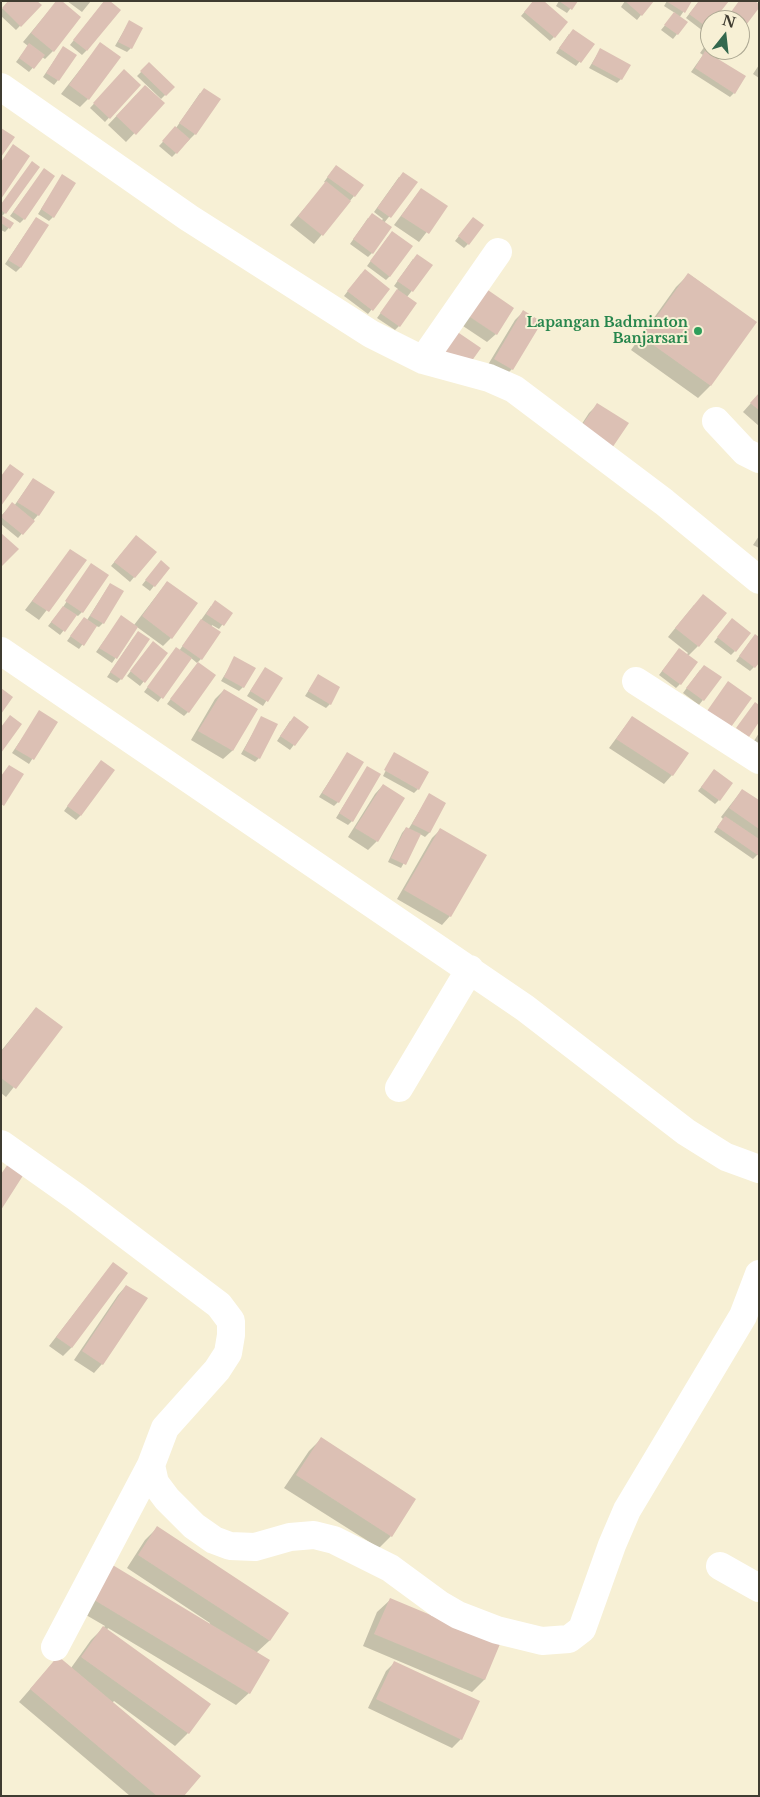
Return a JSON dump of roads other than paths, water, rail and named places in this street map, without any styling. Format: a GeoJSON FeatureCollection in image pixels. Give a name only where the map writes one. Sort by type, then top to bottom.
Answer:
{"type":"FeatureCollection","features":[{"type":"Feature","properties":{"kind":"street"},"geometry":{"type":"LineString","coordinates":[[1,88],[164,202],[285,281],[371,334],[423,360],[489,378],[514,389],[664,502],[759,580]]}},
{"type":"Feature","properties":{"kind":"street"},"geometry":{"type":"LineString","coordinates":[[423,360],[498,252]]}},
{"type":"Feature","properties":{"kind":"street"},"geometry":{"type":"LineString","coordinates":[[716,422],[745,452],[759,459]]}},
{"type":"Feature","properties":{"kind":"street"},"geometry":{"type":"LineString","coordinates":[[1,651],[470,969],[549,1026],[686,1132],[726,1157],[759,1169]]}},
{"type":"Feature","properties":{"kind":"street"},"geometry":{"type":"LineString","coordinates":[[636,681],[759,760]]}},
{"type":"Feature","properties":{"kind":"street"},"geometry":{"type":"LineString","coordinates":[[399,1088],[470,969]]}},
{"type":"Feature","properties":{"kind":"street"},"geometry":{"type":"LineString","coordinates":[[1,1144],[76,1197],[219,1305],[231,1321],[232,1335],[228,1353],[217,1370],[165,1428],[151,1465],[55,1647]]}},
{"type":"Feature","properties":{"kind":"street"},"geometry":{"type":"LineString","coordinates":[[151,1465],[155,1482],[167,1499],[194,1526],[214,1540],[230,1546],[255,1546],[290,1537],[314,1535],[334,1540],[358,1549],[390,1568],[439,1604],[458,1614],[497,1630],[542,1641],[569,1640],[582,1629],[612,1545],[627,1510],[743,1316],[759,1274]]}},
{"type":"Feature","properties":{"kind":"street"},"geometry":{"type":"LineString","coordinates":[[720,1566],[759,1588]]}},
{"type":"Feature","properties":{"kind":"place","name":"Lapangan Badminton Banjarsari"},"geometry":{"type":"Point","coordinates":[698,331]}}]}
